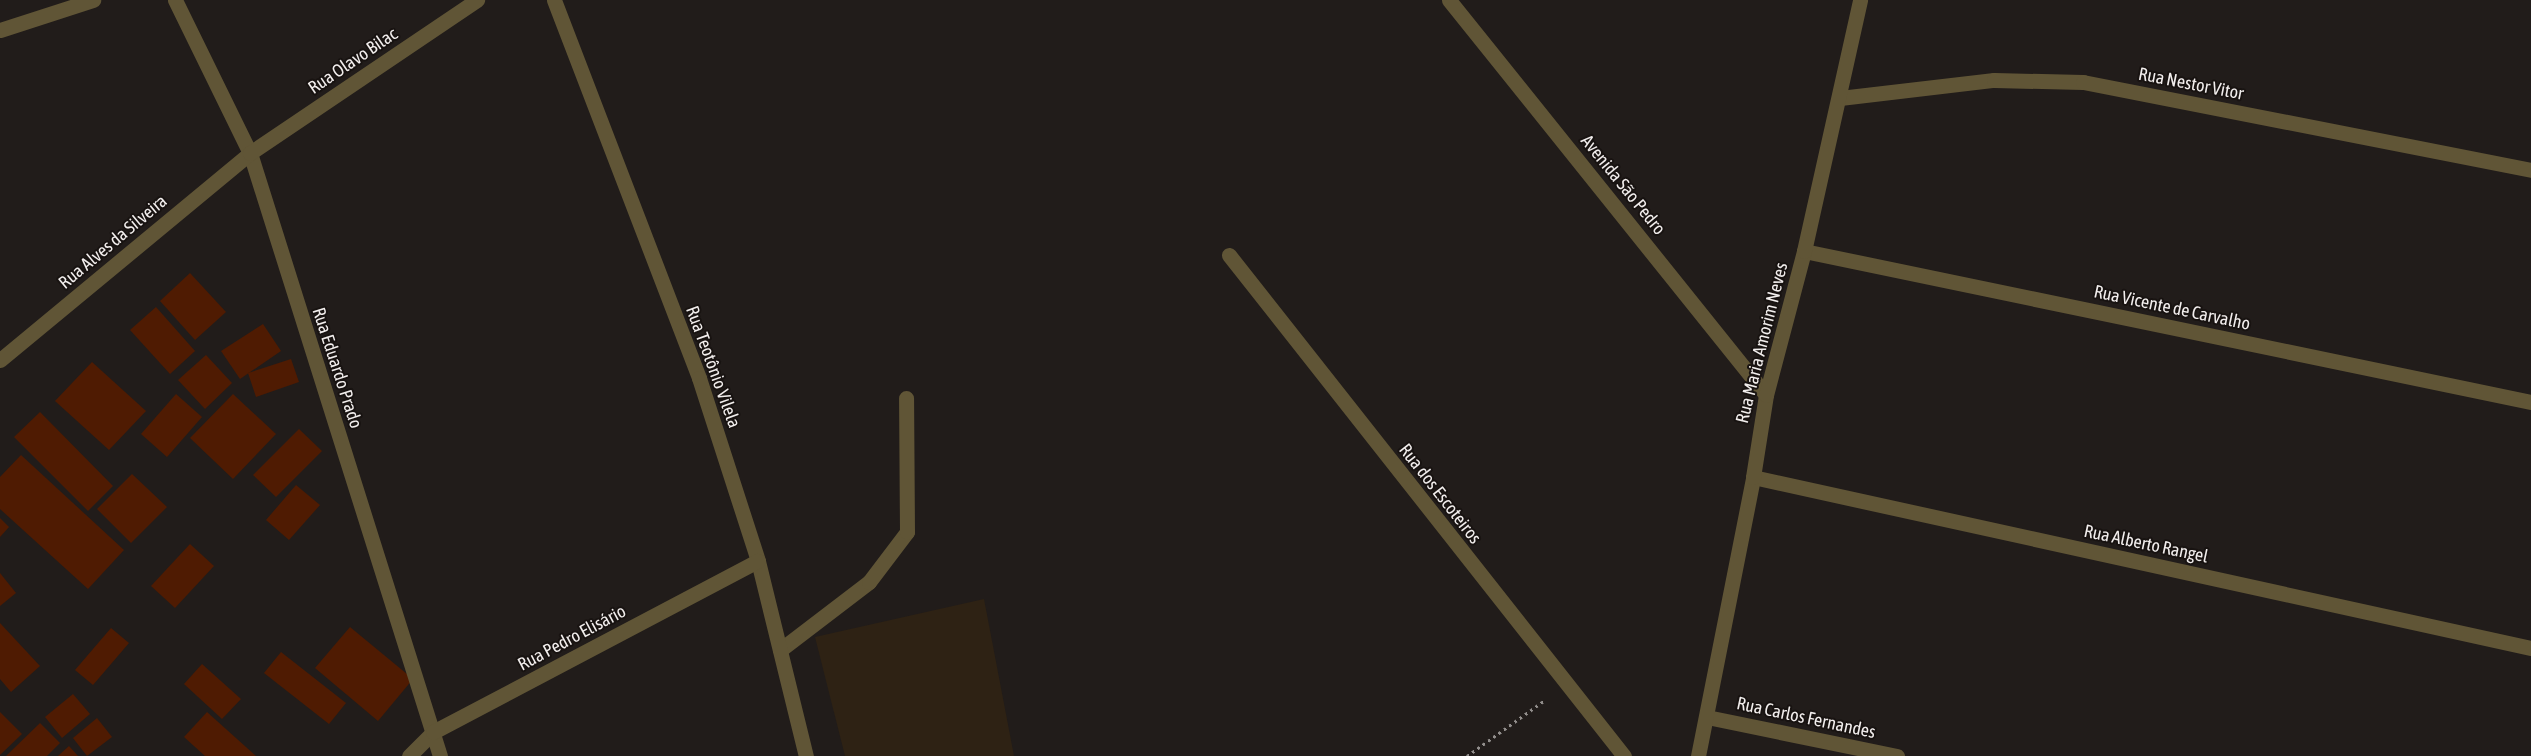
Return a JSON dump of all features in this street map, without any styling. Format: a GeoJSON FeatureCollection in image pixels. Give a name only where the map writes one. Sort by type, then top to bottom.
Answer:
{"type":"FeatureCollection","features":[{"type":"Feature","properties":{"kind":"street"},"geometry":{"type":"LineString","coordinates":[[0,30],[93,0]]}},
{"type":"Feature","properties":{"kind":"street","name":"Rua Eduardo Prado"},"geometry":{"type":"LineString","coordinates":[[175,0],[250,153],[440,756]]}},
{"type":"Feature","properties":{"kind":"street","name":"Rua Olavo Bilac"},"geometry":{"type":"LineString","coordinates":[[250,153],[477,0]]}},
{"type":"Feature","properties":{"kind":"street","name":"Rua Teotônio Vilela"},"geometry":{"type":"LineString","coordinates":[[554,0],[699,378],[758,562],[806,756]]}},
{"type":"Feature","properties":{"kind":"street","name":"Avenida São Pedro"},"geometry":{"type":"LineString","coordinates":[[1450,0],[1766,394]]}},
{"type":"Feature","properties":{"kind":"street","name":"Rua Maria Amorim Neves"},"geometry":{"type":"LineString","coordinates":[[1698,756],[1753,477],[1766,394],[1804,250],[1840,98],[1860,0]]}},
{"type":"Feature","properties":{"kind":"street","name":"Rua Nestor Vitor"},"geometry":{"type":"LineString","coordinates":[[1840,98],[1994,80],[2083,82],[2531,170]]}},
{"type":"Feature","properties":{"kind":"street","name":"Rua Alves da Silveira"},"geometry":{"type":"LineString","coordinates":[[0,360],[250,153]]}},
{"type":"Feature","properties":{"kind":"street","name":"Rua Vicente de Carvalho"},"geometry":{"type":"LineString","coordinates":[[1804,250],[2531,402]]}},
{"type":"Feature","properties":{"kind":"street","name":"Rua dos Escoteiros"},"geometry":{"type":"LineString","coordinates":[[1229,254],[1566,685],[1624,756]]}},
{"type":"Feature","properties":{"kind":"street"},"geometry":{"type":"LineString","coordinates":[[780,650],[869,582],[907,532],[906,398]]}},
{"type":"Feature","properties":{"kind":"street","name":"Rua Alberto Rangel"},"geometry":{"type":"LineString","coordinates":[[1753,477],[2531,648]]}},
{"type":"Feature","properties":{"kind":"street","name":"Rua Pedro Elisário"},"geometry":{"type":"LineString","coordinates":[[409,756],[433,732],[758,562]]}},
{"type":"Feature","properties":{"kind":"street","name":"Rua Carlos Fernandes"},"geometry":{"type":"LineString","coordinates":[[1707,717],[1897,756]]}},
{"type":"Feature","properties":{"kind":"path"},"geometry":{"type":"LineString","coordinates":[[1467,756],[1566,685]]}},
{"type":"Feature","properties":{"kind":"shaded area"},"geometry":{"type":"Polygon","coordinates":[[[984,599],[1014,756],[845,756],[815,637],[984,599]]]}},
{"type":"Feature","properties":{"kind":"building"},"geometry":{"type":"Polygon","coordinates":[[[190,273],[226,312],[195,340],[160,301],[190,273]]]}},
{"type":"Feature","properties":{"kind":"building"},"geometry":{"type":"Polygon","coordinates":[[[156,307],[195,351],[170,374],[130,330],[156,307]]]}},
{"type":"Feature","properties":{"kind":"building"},"geometry":{"type":"Polygon","coordinates":[[[263,324],[281,351],[240,379],[221,351],[263,324]]]}},
{"type":"Feature","properties":{"kind":"building"},"geometry":{"type":"Polygon","coordinates":[[[206,355],[232,383],[205,409],[178,380],[206,355]]]}},
{"type":"Feature","properties":{"kind":"building"},"geometry":{"type":"Polygon","coordinates":[[[291,359],[299,382],[256,397],[248,373],[291,359]]]}},
{"type":"Feature","properties":{"kind":"building"},"geometry":{"type":"Polygon","coordinates":[[[92,362],[146,411],[109,450],[55,401],[92,362]]]}},
{"type":"Feature","properties":{"kind":"building"},"geometry":{"type":"Polygon","coordinates":[[[176,394],[202,417],[167,457],[141,434],[176,394]]]}},
{"type":"Feature","properties":{"kind":"building"},"geometry":{"type":"Polygon","coordinates":[[[233,394],[276,434],[233,479],[190,438],[233,394]]]}},
{"type":"Feature","properties":{"kind":"building"},"geometry":{"type":"Polygon","coordinates":[[[40,412],[113,486],[88,511],[14,437],[40,412]]]}},
{"type":"Feature","properties":{"kind":"building"},"geometry":{"type":"Polygon","coordinates":[[[299,429],[322,451],[276,497],[253,475],[299,429]]]}},
{"type":"Feature","properties":{"kind":"building"},"geometry":{"type":"Polygon","coordinates":[[[21,455],[124,550],[88,589],[0,509],[0,477],[21,455]]]}},
{"type":"Feature","properties":{"kind":"building"},"geometry":{"type":"Polygon","coordinates":[[[132,474],[167,507],[131,543],[97,509],[132,474]]]}},
{"type":"Feature","properties":{"kind":"building"},"geometry":{"type":"Polygon","coordinates":[[[296,485],[320,505],[289,540],[266,520],[296,485]]]}},
{"type":"Feature","properties":{"kind":"building"},"geometry":{"type":"Polygon","coordinates":[[[0,518],[9,527],[0,537],[0,518]]]}},
{"type":"Feature","properties":{"kind":"building"},"geometry":{"type":"Polygon","coordinates":[[[190,544],[214,566],[175,608],[151,586],[190,544]]]}},
{"type":"Feature","properties":{"kind":"building"},"geometry":{"type":"Polygon","coordinates":[[[0,573],[16,593],[0,606],[0,573]]]}},
{"type":"Feature","properties":{"kind":"building"},"geometry":{"type":"Polygon","coordinates":[[[0,623],[40,666],[11,692],[0,679],[0,623]]]}},
{"type":"Feature","properties":{"kind":"building"},"geometry":{"type":"Polygon","coordinates":[[[350,627],[413,679],[378,721],[315,668],[350,627]]]}},
{"type":"Feature","properties":{"kind":"building"},"geometry":{"type":"Polygon","coordinates":[[[111,628],[129,643],[93,685],[75,670],[111,628]]]}},
{"type":"Feature","properties":{"kind":"building"},"geometry":{"type":"Polygon","coordinates":[[[281,652],[346,703],[329,724],[264,673],[281,652]]]}},
{"type":"Feature","properties":{"kind":"building"},"geometry":{"type":"Polygon","coordinates":[[[202,664],[241,699],[222,719],[184,684],[202,664]]]}},
{"type":"Feature","properties":{"kind":"building"},"geometry":{"type":"Polygon","coordinates":[[[73,694],[90,714],[62,738],[45,717],[73,694]]]}},
{"type":"Feature","properties":{"kind":"building"},"geometry":{"type":"Polygon","coordinates":[[[0,712],[22,734],[0,755],[0,712]]]}},
{"type":"Feature","properties":{"kind":"building"},"geometry":{"type":"Polygon","coordinates":[[[207,712],[256,756],[205,756],[184,737],[207,712]]]}},
{"type":"Feature","properties":{"kind":"building"},"geometry":{"type":"Polygon","coordinates":[[[97,718],[112,737],[87,756],[73,738],[97,718]]]}},
{"type":"Feature","properties":{"kind":"building"},"geometry":{"type":"Polygon","coordinates":[[[40,723],[60,743],[47,756],[6,756],[40,723]]]}},
{"type":"Feature","properties":{"kind":"building"},"geometry":{"type":"Polygon","coordinates":[[[69,746],[78,756],[58,756],[69,746]]]}}]}
